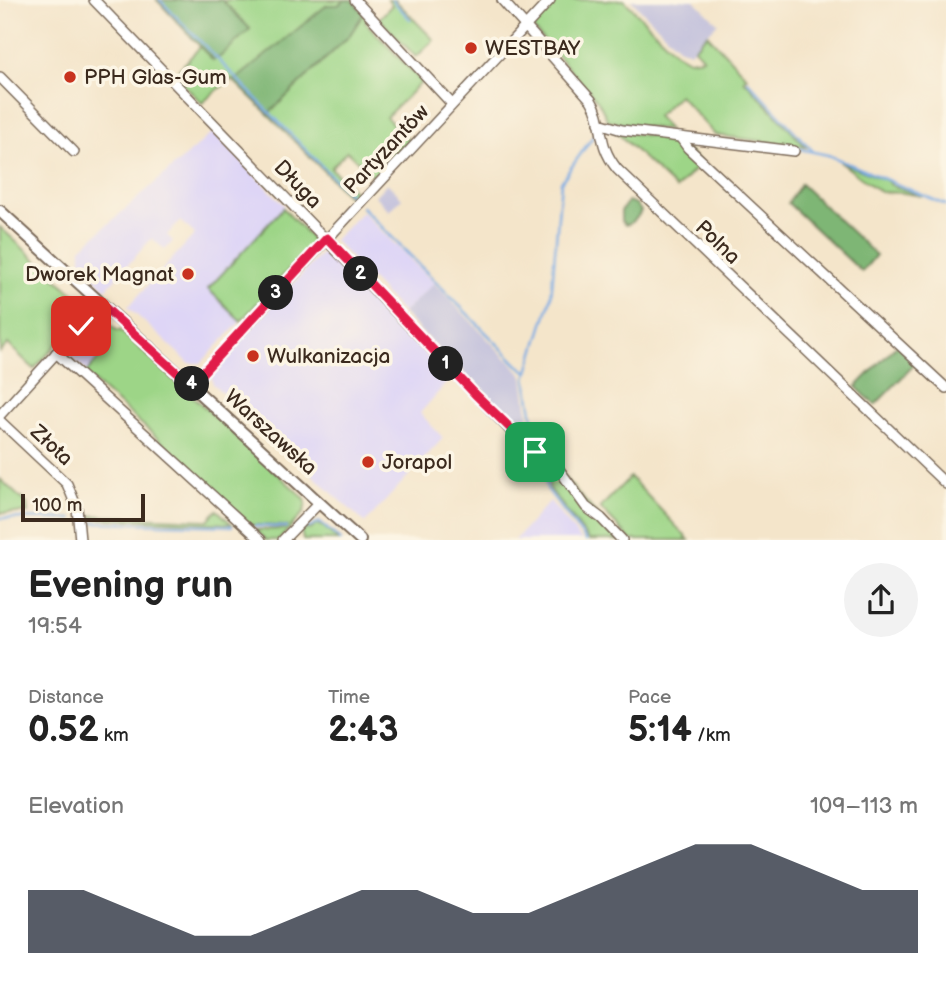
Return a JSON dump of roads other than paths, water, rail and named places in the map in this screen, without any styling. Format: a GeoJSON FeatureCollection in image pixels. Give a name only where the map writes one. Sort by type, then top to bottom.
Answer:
{"type":"FeatureCollection","features":[{"type":"Feature","properties":{"kind":"street","name":"Długa"},"geometry":{"type":"LineString","coordinates":[[94,0],[519,439],[535,452],[543,453],[553,461],[586,507],[622,540]]}},
{"type":"Feature","properties":{"kind":"street"},"geometry":{"type":"LineString","coordinates":[[355,0],[452,104]]}},
{"type":"Feature","properties":{"kind":"street","name":"Polna"},"geometry":{"type":"LineString","coordinates":[[502,0],[591,100],[598,112],[606,153],[617,169],[946,484]]}},
{"type":"Feature","properties":{"kind":"street","name":"Partyzantów"},"geometry":{"type":"LineString","coordinates":[[191,385],[550,0]]}},
{"type":"Feature","properties":{"kind":"street"},"geometry":{"type":"LineString","coordinates":[[0,77],[74,152]]}},
{"type":"Feature","properties":{"kind":"street"},"geometry":{"type":"LineString","coordinates":[[599,123],[622,130],[794,151]]}},
{"type":"Feature","properties":{"kind":"street"},"geometry":{"type":"LineString","coordinates":[[680,137],[688,148],[946,388]]}},
{"type":"Feature","properties":{"kind":"street","name":"Warszawska"},"geometry":{"type":"LineString","coordinates":[[0,211],[360,540]]}},
{"type":"Feature","properties":{"kind":"street"},"geometry":{"type":"LineString","coordinates":[[0,415],[101,304]]}},
{"type":"Feature","properties":{"kind":"street"},"geometry":{"type":"LineString","coordinates":[[56,353],[261,540]]}},
{"type":"Feature","properties":{"kind":"street","name":"Złota"},"geometry":{"type":"LineString","coordinates":[[0,421],[67,484],[77,509],[80,540]]}},
{"type":"Feature","properties":{"kind":"street"},"geometry":{"type":"LineString","coordinates":[[283,540],[319,503]]}},
{"type":"Feature","properties":{"kind":"waterway"},"geometry":{"type":"LineString","coordinates":[[160,0],[355,200]]}},
{"type":"Feature","properties":{"kind":"waterway"},"geometry":{"type":"LineString","coordinates":[[392,0],[410,19]]}},
{"type":"Feature","properties":{"kind":"waterway"},"geometry":{"type":"LineString","coordinates":[[748,81],[812,150]]}},
{"type":"Feature","properties":{"kind":"waterway"},"geometry":{"type":"LineString","coordinates":[[619,125],[633,127]]}},
{"type":"Feature","properties":{"kind":"waterway"},"geometry":{"type":"LineString","coordinates":[[538,447],[526,378],[551,298],[561,182],[596,132]]}},
{"type":"Feature","properties":{"kind":"waterway"},"geometry":{"type":"LineString","coordinates":[[795,148],[828,155],[946,205]]}},
{"type":"Feature","properties":{"kind":"waterway"},"geometry":{"type":"LineString","coordinates":[[362,207],[528,372]]}},
{"type":"Feature","properties":{"kind":"waterway"},"geometry":{"type":"LineString","coordinates":[[540,456],[547,489],[586,540]]}},
{"type":"Feature","properties":{"kind":"waterway"},"geometry":{"type":"LineString","coordinates":[[0,518],[72,519]]}},
{"type":"Feature","properties":{"kind":"waterway"},"geometry":{"type":"LineString","coordinates":[[84,522],[232,526]]}},
{"type":"Feature","properties":{"kind":"waterway"},"geometry":{"type":"LineString","coordinates":[[304,528],[319,522],[341,540]]}},
{"type":"Feature","properties":{"kind":"waterway"},"geometry":{"type":"LineString","coordinates":[[255,526],[286,527]]}},
{"type":"Feature","properties":{"kind":"place","name":"WESTBAY"},"geometry":{"type":"Point","coordinates":[471,48]}},
{"type":"Feature","properties":{"kind":"place","name":"PPH Glas-Gum"},"geometry":{"type":"Point","coordinates":[70,77]}},
{"type":"Feature","properties":{"kind":"place","name":"Dworek Magnat"},"geometry":{"type":"Point","coordinates":[188,274]}},
{"type":"Feature","properties":{"kind":"place","name":"Wulkanizacja"},"geometry":{"type":"Point","coordinates":[253,356]}},
{"type":"Feature","properties":{"kind":"place","name":"Jorapol"},"geometry":{"type":"Point","coordinates":[368,462]}}]}
